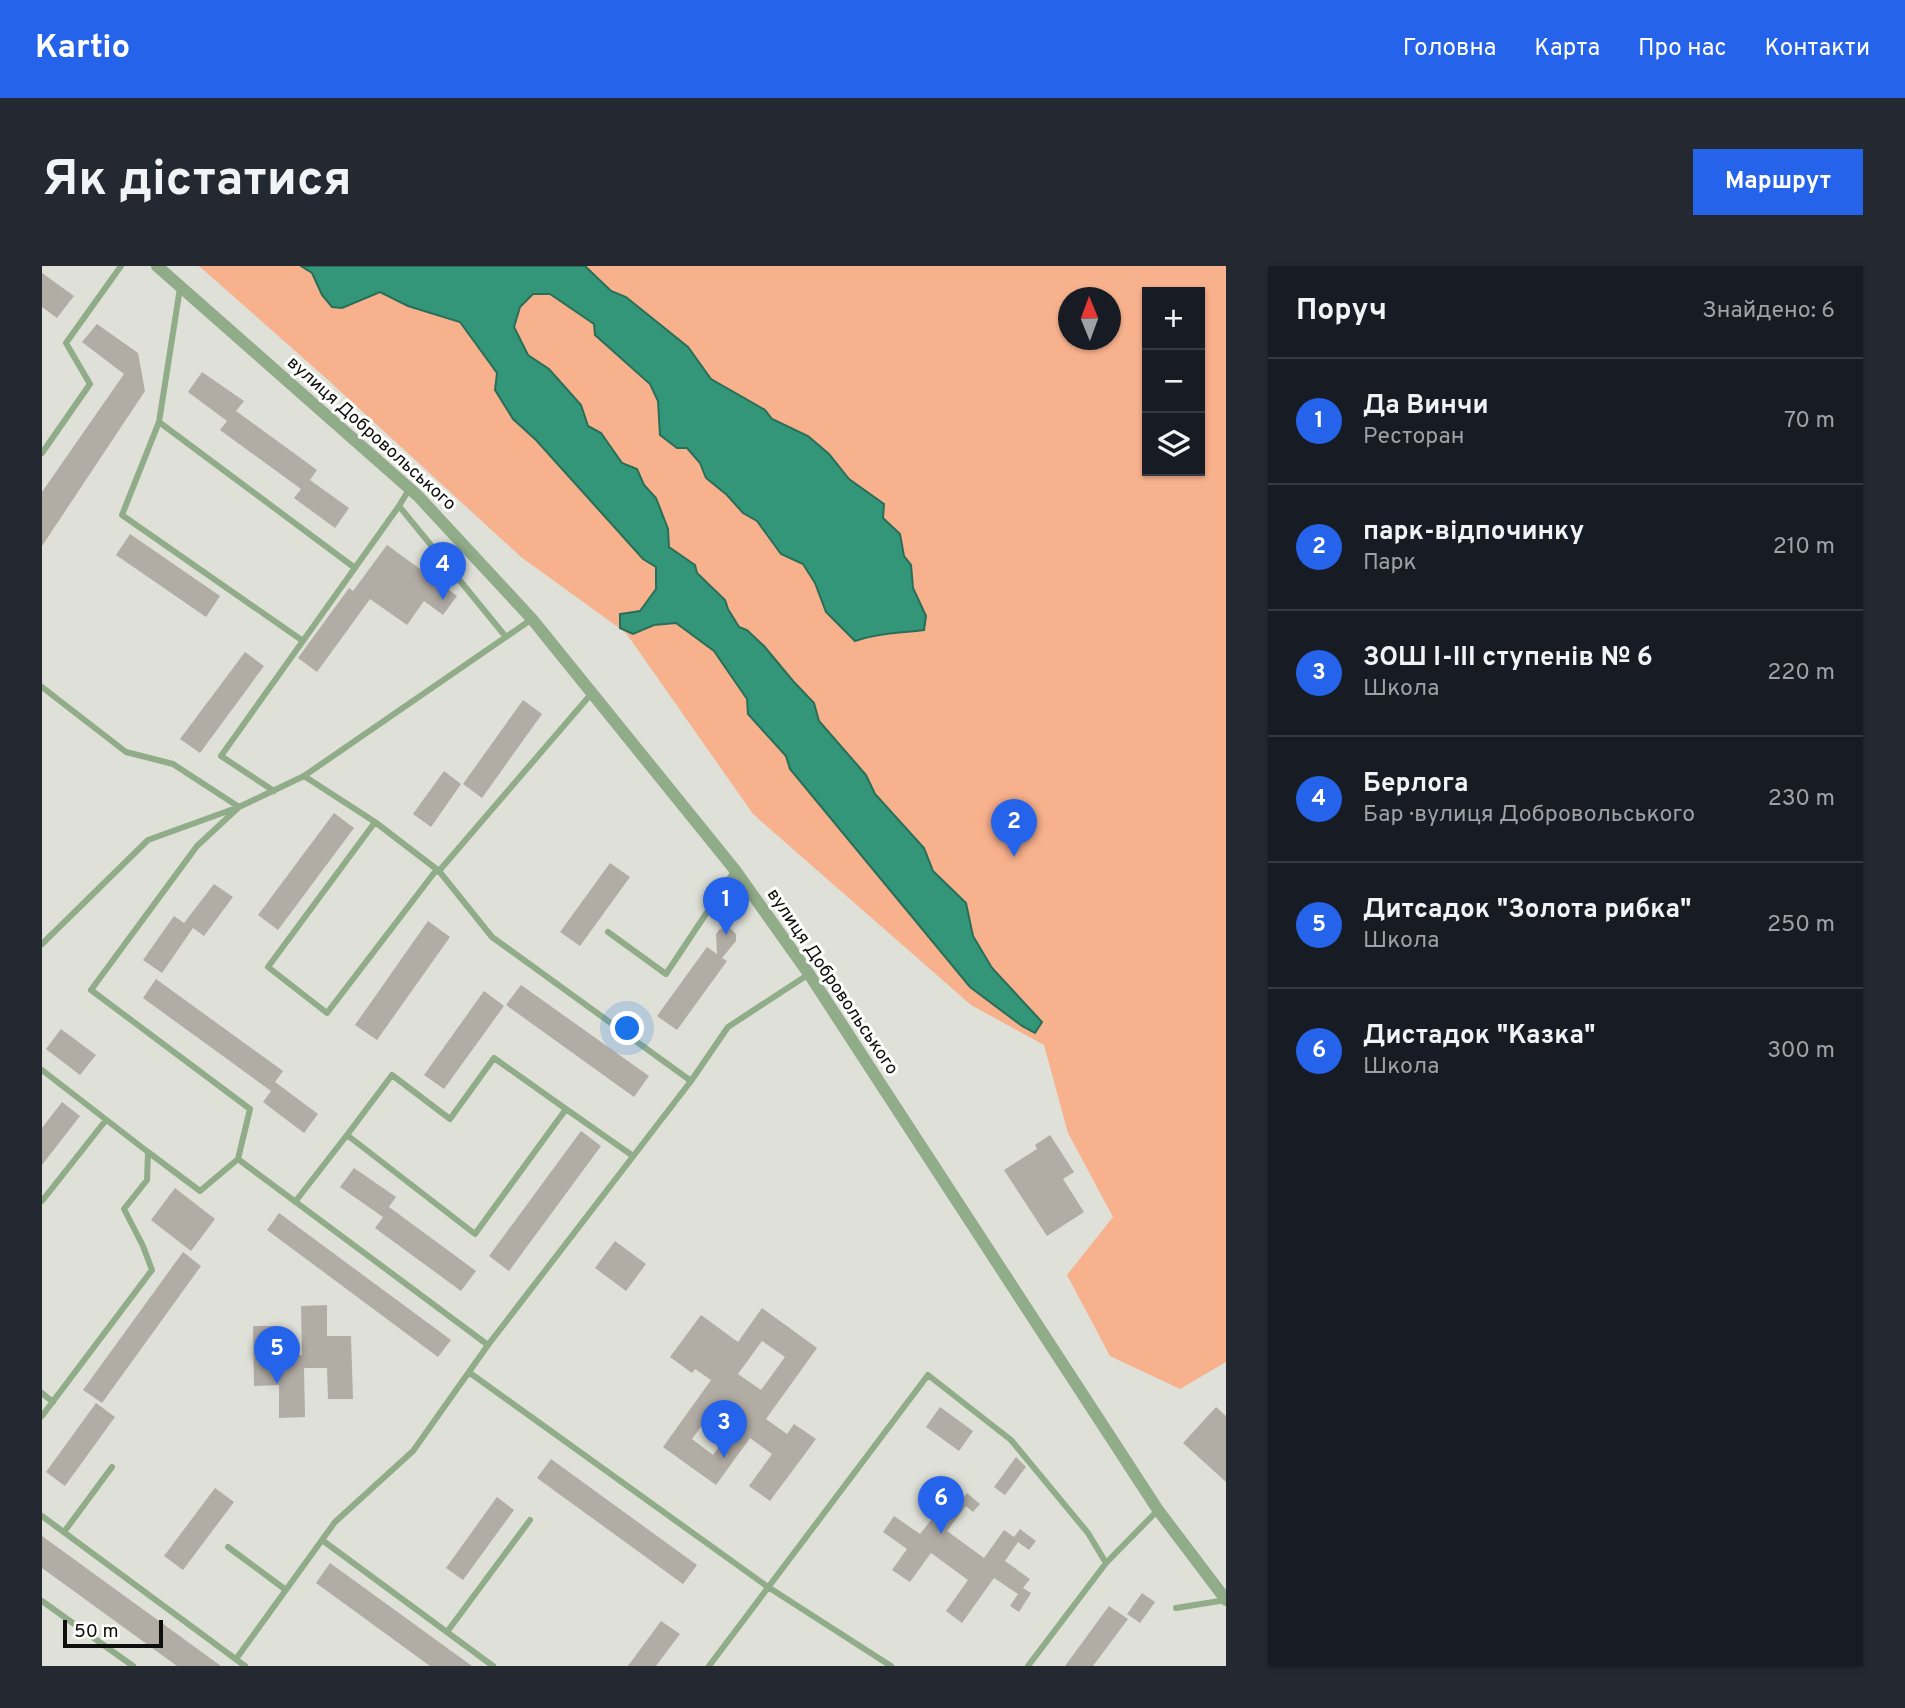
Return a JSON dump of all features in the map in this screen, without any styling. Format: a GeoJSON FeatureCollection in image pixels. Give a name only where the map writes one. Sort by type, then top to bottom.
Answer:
{"type":"FeatureCollection","features":[{"type":"Feature","properties":{"kind":"street","name":"вулиця Добровольського"},"geometry":{"type":"LineString","coordinates":[[157,266],[410,488],[532,619],[735,870],[809,974],[1158,1510],[1226,1600]]}},
{"type":"Feature","properties":{"kind":"lane"},"geometry":{"type":"LineString","coordinates":[[42,453],[90,384],[66,343],[121,266]]}},
{"type":"Feature","properties":{"kind":"lane"},"geometry":{"type":"LineString","coordinates":[[180,286],[159,422],[122,515],[303,641]]}},
{"type":"Feature","properties":{"kind":"lane"},"geometry":{"type":"LineString","coordinates":[[159,422],[355,568]]}},
{"type":"Feature","properties":{"kind":"lane"},"geometry":{"type":"LineString","coordinates":[[274,791],[221,757],[410,488]]}},
{"type":"Feature","properties":{"kind":"lane"},"geometry":{"type":"LineString","coordinates":[[399,506],[506,637]]}},
{"type":"Feature","properties":{"kind":"lane"},"geometry":{"type":"LineString","coordinates":[[42,944],[148,840],[239,807],[304,776],[532,619]]}},
{"type":"Feature","properties":{"kind":"lane"},"geometry":{"type":"LineString","coordinates":[[42,687],[126,752],[173,764],[239,807]]}},
{"type":"Feature","properties":{"kind":"lane"},"geometry":{"type":"LineString","coordinates":[[375,822],[268,967],[327,1013],[434,873],[439,871],[592,693]]}},
{"type":"Feature","properties":{"kind":"lane"},"geometry":{"type":"LineString","coordinates":[[304,776],[375,822],[439,871],[492,937],[691,1081]]}},
{"type":"Feature","properties":{"kind":"lane"},"geometry":{"type":"LineString","coordinates":[[42,1070],[200,1191],[238,1159],[250,1108],[91,990],[197,846],[239,807]]}},
{"type":"Feature","properties":{"kind":"lane"},"geometry":{"type":"LineString","coordinates":[[608,932],[666,974],[735,870]]}},
{"type":"Feature","properties":{"kind":"lane"},"geometry":{"type":"LineString","coordinates":[[236,1659],[335,1522],[413,1451],[488,1345],[691,1081],[728,1027],[809,974]]}},
{"type":"Feature","properties":{"kind":"lane"},"geometry":{"type":"LineString","coordinates":[[295,1202],[391,1075],[450,1119],[494,1058],[633,1156]]}},
{"type":"Feature","properties":{"kind":"lane"},"geometry":{"type":"LineString","coordinates":[[347,1135],[475,1234],[566,1110]]}},
{"type":"Feature","properties":{"kind":"lane"},"geometry":{"type":"LineString","coordinates":[[42,1201],[106,1120]]}},
{"type":"Feature","properties":{"kind":"lane"},"geometry":{"type":"LineString","coordinates":[[42,1416],[152,1270],[124,1209],[147,1180],[148,1152]]}},
{"type":"Feature","properties":{"kind":"lane"},"geometry":{"type":"LineString","coordinates":[[238,1159],[488,1345]]}},
{"type":"Feature","properties":{"kind":"lane"},"geometry":{"type":"LineString","coordinates":[[470,1373],[768,1587],[891,1666]]}},
{"type":"Feature","properties":{"kind":"lane"},"geometry":{"type":"LineString","coordinates":[[709,1666],[928,1375],[1011,1440],[1088,1533],[1106,1563]]}},
{"type":"Feature","properties":{"kind":"lane"},"geometry":{"type":"LineString","coordinates":[[42,1393],[53,1402]]}},
{"type":"Feature","properties":{"kind":"lane"},"geometry":{"type":"LineString","coordinates":[[64,1532],[112,1467]]}},
{"type":"Feature","properties":{"kind":"lane"},"geometry":{"type":"LineString","coordinates":[[1028,1666],[1106,1563],[1158,1510]]}},
{"type":"Feature","properties":{"kind":"lane"},"geometry":{"type":"LineString","coordinates":[[42,1516],[245,1666]]}},
{"type":"Feature","properties":{"kind":"lane"},"geometry":{"type":"LineString","coordinates":[[447,1632],[530,1520]]}},
{"type":"Feature","properties":{"kind":"lane"},"geometry":{"type":"LineString","coordinates":[[322,1540],[493,1666]]}},
{"type":"Feature","properties":{"kind":"lane"},"geometry":{"type":"LineString","coordinates":[[228,1547],[286,1590]]}},
{"type":"Feature","properties":{"kind":"lane"},"geometry":{"type":"LineString","coordinates":[[1176,1608],[1226,1600]]}},
{"type":"Feature","properties":{"kind":"lane"},"geometry":{"type":"LineString","coordinates":[[42,1601],[133,1666]]}},
{"type":"Feature","properties":{"kind":"shaded area"},"geometry":{"type":"Polygon","coordinates":[[[199,266],[1226,266],[1226,1362],[1180,1389],[1110,1356],[1067,1275],[1113,1217],[1068,1133],[1044,1045],[971,1005],[753,814],[626,633],[521,557],[199,266]]]}},
{"type":"Feature","properties":{"kind":"shaded area"},"geometry":{"type":"Polygon","coordinates":[[[301,266],[585,266],[611,291],[626,297],[688,347],[711,379],[765,410],[772,419],[808,436],[829,454],[849,479],[884,504],[883,518],[900,534],[904,556],[911,565],[913,588],[926,616],[924,630],[855,641],[826,612],[815,583],[803,564],[781,554],[757,521],[743,513],[706,478],[700,463],[687,448],[677,448],[660,435],[658,401],[650,384],[595,335],[594,324],[550,294],[533,294],[520,307],[514,327],[528,355],[549,369],[581,405],[588,426],[601,433],[622,463],[637,469],[644,485],[656,498],[668,529],[669,547],[695,565],[697,573],[725,600],[739,627],[747,630],[764,646],[814,703],[819,721],[866,775],[875,794],[924,848],[933,871],[966,903],[973,936],[992,968],[1042,1022],[1035,1033],[970,987],[790,769],[786,756],[748,714],[747,699],[714,651],[676,623],[654,625],[633,634],[620,628],[620,614],[640,611],[656,589],[656,567],[643,559],[536,440],[513,419],[495,390],[497,373],[460,322],[408,306],[380,292],[342,308],[332,307],[322,295],[312,273],[301,266]]]}},
{"type":"Feature","properties":{"kind":"building"},"geometry":{"type":"Polygon","coordinates":[[[42,273],[74,296],[57,318],[42,307],[42,273]]]}},
{"type":"Feature","properties":{"kind":"building"},"geometry":{"type":"Polygon","coordinates":[[[97,324],[138,353],[145,391],[42,546],[42,492],[124,374],[82,342],[97,324]]]}},
{"type":"Feature","properties":{"kind":"building"},"geometry":{"type":"Polygon","coordinates":[[[202,372],[244,401],[236,411],[317,470],[310,480],[349,508],[335,528],[294,498],[301,489],[220,430],[227,421],[188,392],[202,372]]]}},
{"type":"Feature","properties":{"kind":"building"},"geometry":{"type":"Polygon","coordinates":[[[130,534],[220,596],[206,617],[116,555],[130,534]]]}},
{"type":"Feature","properties":{"kind":"building"},"geometry":{"type":"Polygon","coordinates":[[[387,545],[457,596],[443,615],[424,601],[407,625],[370,599],[317,672],[298,658],[349,588],[353,591],[387,545]]]}},
{"type":"Feature","properties":{"kind":"building"},"geometry":{"type":"Polygon","coordinates":[[[245,652],[264,666],[200,753],[180,739],[245,652]]]}},
{"type":"Feature","properties":{"kind":"building"},"geometry":{"type":"Polygon","coordinates":[[[523,700],[542,714],[482,798],[463,784],[523,700]]]}},
{"type":"Feature","properties":{"kind":"building"},"geometry":{"type":"Polygon","coordinates":[[[444,771],[461,784],[431,827],[413,814],[444,771]]]}},
{"type":"Feature","properties":{"kind":"building"},"geometry":{"type":"Polygon","coordinates":[[[334,813],[354,828],[278,930],[258,915],[334,813]]]}},
{"type":"Feature","properties":{"kind":"building"},"geometry":{"type":"Polygon","coordinates":[[[610,863],[630,877],[580,946],[560,932],[610,863]]]}},
{"type":"Feature","properties":{"kind":"building"},"geometry":{"type":"Polygon","coordinates":[[[214,884],[233,897],[204,936],[193,928],[162,973],[143,960],[174,916],[184,923],[214,884]]]}},
{"type":"Feature","properties":{"kind":"building"},"geometry":{"type":"Polygon","coordinates":[[[428,921],[450,937],[377,1040],[355,1025],[428,921]]]}},
{"type":"Feature","properties":{"kind":"building"},"geometry":{"type":"Polygon","coordinates":[[[726,928],[736,934],[736,941],[722,958],[727,961],[677,1030],[657,1016],[707,947],[717,954],[716,934],[720,929],[726,928]]]}},
{"type":"Feature","properties":{"kind":"building"},"geometry":{"type":"Polygon","coordinates":[[[156,979],[283,1071],[275,1082],[318,1114],[304,1133],[263,1102],[271,1091],[143,998],[156,979]]]}},
{"type":"Feature","properties":{"kind":"building"},"geometry":{"type":"Polygon","coordinates":[[[521,985],[649,1076],[634,1097],[506,1005],[521,985]]]}},
{"type":"Feature","properties":{"kind":"building"},"geometry":{"type":"Polygon","coordinates":[[[484,991],[504,1006],[444,1089],[424,1075],[484,991]]]}},
{"type":"Feature","properties":{"kind":"building"},"geometry":{"type":"Polygon","coordinates":[[[61,1029],[96,1055],[80,1075],[46,1049],[61,1029]]]}},
{"type":"Feature","properties":{"kind":"building"},"geometry":{"type":"Polygon","coordinates":[[[62,1102],[80,1116],[42,1165],[42,1128],[62,1102]]]}},
{"type":"Feature","properties":{"kind":"building"},"geometry":{"type":"Polygon","coordinates":[[[581,1131],[601,1146],[509,1271],[489,1256],[581,1131]]]}},
{"type":"Feature","properties":{"kind":"building"},"geometry":{"type":"Polygon","coordinates":[[[1050,1135],[1074,1172],[1063,1179],[1084,1212],[1047,1236],[1004,1170],[1037,1149],[1035,1145],[1050,1135]]]}},
{"type":"Feature","properties":{"kind":"building"},"geometry":{"type":"Polygon","coordinates":[[[354,1168],[396,1197],[389,1207],[476,1271],[461,1291],[375,1228],[383,1217],[340,1187],[354,1168]]]}},
{"type":"Feature","properties":{"kind":"building"},"geometry":{"type":"Polygon","coordinates":[[[175,1188],[215,1219],[191,1251],[151,1220],[175,1188]]]}},
{"type":"Feature","properties":{"kind":"building"},"geometry":{"type":"Polygon","coordinates":[[[279,1213],[451,1340],[438,1357],[267,1230],[279,1213]]]}},
{"type":"Feature","properties":{"kind":"building"},"geometry":{"type":"Polygon","coordinates":[[[615,1241],[646,1264],[626,1291],[595,1268],[615,1241]]]}},
{"type":"Feature","properties":{"kind":"building"},"geometry":{"type":"Polygon","coordinates":[[[183,1252],[201,1266],[102,1403],[83,1390],[183,1252]]]}},
{"type":"Feature","properties":{"kind":"building"},"geometry":{"type":"Polygon","coordinates":[[[327,1305],[327,1336],[351,1336],[353,1399],[328,1399],[327,1368],[304,1368],[305,1417],[279,1418],[279,1385],[254,1386],[253,1326],[279,1326],[279,1355],[302,1355],[301,1306],[327,1305]]]}},
{"type":"Feature","properties":{"kind":"building"},"geometry":{"type":"Polygon","coordinates":[[[762,1308],[817,1348],[766,1419],[787,1434],[794,1424],[816,1439],[770,1501],[749,1486],[772,1454],[750,1438],[716,1485],[663,1447],[711,1380],[695,1369],[692,1373],[670,1357],[701,1315],[738,1342],[762,1308]],[[762,1341],[738,1374],[761,1390],[785,1357],[762,1341]],[[717,1405],[692,1439],[713,1455],[738,1420],[717,1405]]]}},
{"type":"Feature","properties":{"kind":"building"},"geometry":{"type":"Polygon","coordinates":[[[96,1403],[115,1417],[65,1486],[46,1472],[96,1403]]]}},
{"type":"Feature","properties":{"kind":"building"},"geometry":{"type":"Polygon","coordinates":[[[940,1407],[973,1431],[959,1451],[926,1427],[940,1407]]]}},
{"type":"Feature","properties":{"kind":"building"},"geometry":{"type":"Polygon","coordinates":[[[1216,1407],[1226,1416],[1226,1482],[1183,1443],[1216,1407]]]}},
{"type":"Feature","properties":{"kind":"building"},"geometry":{"type":"Polygon","coordinates":[[[1016,1457],[1026,1467],[1005,1495],[994,1487],[1016,1457]]]}},
{"type":"Feature","properties":{"kind":"building"},"geometry":{"type":"Polygon","coordinates":[[[551,1459],[697,1565],[683,1584],[537,1478],[551,1459]]]}},
{"type":"Feature","properties":{"kind":"building"},"geometry":{"type":"Polygon","coordinates":[[[215,1488],[234,1502],[183,1570],[164,1556],[215,1488]]]}},
{"type":"Feature","properties":{"kind":"building"},"geometry":{"type":"Polygon","coordinates":[[[967,1493],[980,1504],[973,1512],[966,1506],[947,1531],[984,1558],[1004,1530],[1014,1537],[1020,1529],[1036,1541],[1029,1550],[1018,1542],[1005,1561],[1030,1579],[1023,1588],[1031,1593],[1019,1612],[1010,1606],[1018,1594],[994,1578],[962,1623],[946,1611],[968,1580],[931,1553],[910,1582],[892,1570],[907,1549],[883,1532],[894,1516],[920,1534],[952,1494],[961,1501],[967,1493]]]}},
{"type":"Feature","properties":{"kind":"building"},"geometry":{"type":"Polygon","coordinates":[[[497,1497],[514,1510],[463,1580],[446,1568],[497,1497]]]}},
{"type":"Feature","properties":{"kind":"building"},"geometry":{"type":"Polygon","coordinates":[[[42,1536],[221,1666],[177,1666],[42,1568],[42,1536]]]}},
{"type":"Feature","properties":{"kind":"building"},"geometry":{"type":"Polygon","coordinates":[[[330,1563],[472,1666],[430,1666],[316,1583],[330,1563]]]}},
{"type":"Feature","properties":{"kind":"building"},"geometry":{"type":"Polygon","coordinates":[[[1142,1593],[1155,1602],[1140,1623],[1127,1614],[1142,1593]]]}},
{"type":"Feature","properties":{"kind":"building"},"geometry":{"type":"Polygon","coordinates":[[[1109,1606],[1128,1619],[1093,1666],[1065,1666],[1109,1606]]]}},
{"type":"Feature","properties":{"kind":"building"},"geometry":{"type":"Polygon","coordinates":[[[661,1621],[680,1634],[656,1666],[628,1666],[661,1621]]]}},
{"type":"Feature","properties":{"kind":"place","name":"Берлога"},"geometry":{"type":"Point","coordinates":[443,600]}},
{"type":"Feature","properties":{"kind":"place","name":"парк-відпочинку"},"geometry":{"type":"Point","coordinates":[1014,857]}},
{"type":"Feature","properties":{"kind":"place","name":"Да Винчи"},"geometry":{"type":"Point","coordinates":[726,935]}},
{"type":"Feature","properties":{"kind":"place","name":"Дитсадок \"Золота рибка\""},"geometry":{"type":"Point","coordinates":[277,1384]}},
{"type":"Feature","properties":{"kind":"place","name":"ЗОШ І-ІІІ ступенів № 6"},"geometry":{"type":"Point","coordinates":[724,1458]}},
{"type":"Feature","properties":{"kind":"place","name":"Дистадок \"Казка\""},"geometry":{"type":"Point","coordinates":[941,1534]}}]}
